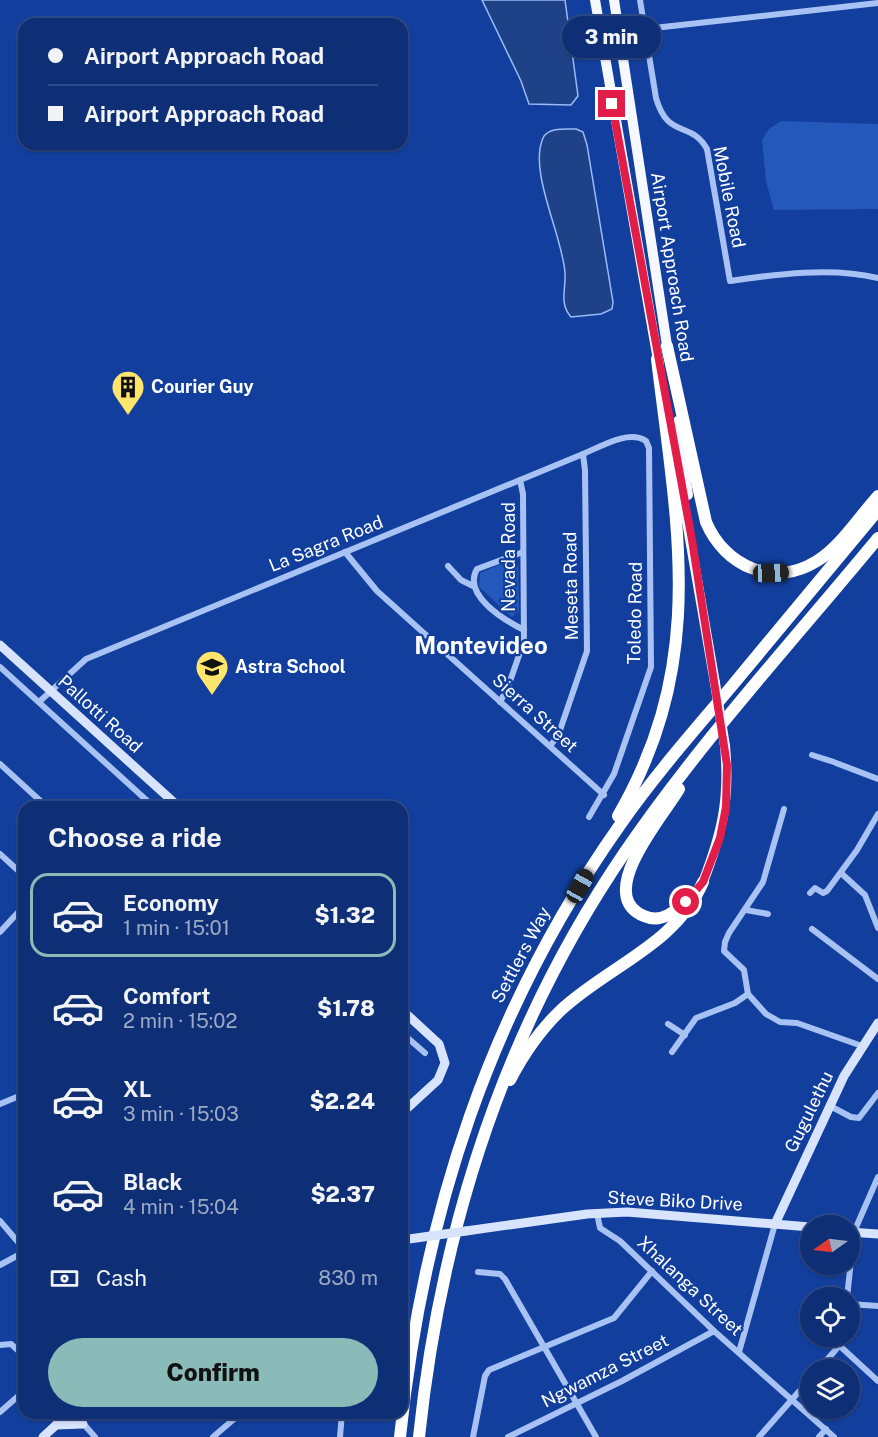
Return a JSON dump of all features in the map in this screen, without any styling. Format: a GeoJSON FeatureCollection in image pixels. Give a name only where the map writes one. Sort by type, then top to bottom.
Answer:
{"type":"FeatureCollection","features":[{"type":"Feature","properties":{"kind":"highway"},"geometry":{"type":"LineString","coordinates":[[667,346],[706,522],[716,541],[738,563],[754,570],[771,573],[802,568],[829,552],[878,496]]}},
{"type":"Feature","properties":{"kind":"highway"},"geometry":{"type":"LineString","coordinates":[[580,886],[643,768],[662,714],[675,658],[680,610],[680,553],[657,359]]}},
{"type":"Feature","properties":{"kind":"highway","name":"Settlers Way"},"geometry":{"type":"LineString","coordinates":[[408,1366],[422,1282],[459,1144],[512,1011],[544,947],[619,826],[662,769],[878,510]]}},
{"type":"Feature","properties":{"kind":"highway","name":"Settlers Way"},"geometry":{"type":"LineString","coordinates":[[419,1437],[435,1318],[458,1217],[475,1158],[498,1092],[557,965],[623,854],[712,738],[878,538]]}},
{"type":"Feature","properties":{"kind":"highway"},"geometry":{"type":"LineString","coordinates":[[703,882],[677,910],[657,918],[636,912],[627,900],[625,890],[626,877],[634,859],[712,738]]}},
{"type":"Feature","properties":{"kind":"highway"},"geometry":{"type":"LineString","coordinates":[[458,1217],[508,1083],[532,1044],[562,1009],[655,943],[671,928],[697,896],[703,882]]}},
{"type":"Feature","properties":{"kind":"highway","name":"Settlers Way"},"geometry":{"type":"LineString","coordinates":[[400,1437],[402,1419]]}},
{"type":"Feature","properties":{"kind":"main road","name":"Airport Approach Road"},"geometry":{"type":"LineString","coordinates":[[595,0],[657,359],[692,540],[725,746],[728,793],[725,817],[703,882]]}},
{"type":"Feature","properties":{"kind":"main road","name":"Airport Approach Road"},"geometry":{"type":"LineString","coordinates":[[614,0],[687,479],[692,540]]}},
{"type":"Feature","properties":{"kind":"street","name":"Mobile Road"},"geometry":{"type":"LineString","coordinates":[[640,0],[660,113],[666,121],[699,137],[707,149],[730,281],[814,273],[853,273],[878,278]]}},
{"type":"Feature","properties":{"kind":"street"},"geometry":{"type":"LineString","coordinates":[[645,29],[878,3]]}},
{"type":"Feature","properties":{"kind":"street","name":"La Sagra Road"},"geometry":{"type":"LineString","coordinates":[[39,702],[86,659],[583,454],[621,439],[639,437]]}},
{"type":"Feature","properties":{"kind":"street","name":"Toledo Road"},"geometry":{"type":"LineString","coordinates":[[589,817],[604,795],[614,774],[652,665],[649,448],[646,441],[639,437]]}},
{"type":"Feature","properties":{"kind":"street","name":"Meseta Road"},"geometry":{"type":"LineString","coordinates":[[550,746],[558,736],[587,651],[583,454]]}},
{"type":"Feature","properties":{"kind":"street","name":"Nevada Road"},"geometry":{"type":"LineString","coordinates":[[500,702],[523,648],[523,494],[520,480]]}},
{"type":"Feature","properties":{"kind":"street","name":"Sierra Street"},"geometry":{"type":"LineString","coordinates":[[345,552],[377,591],[604,795]]}},
{"type":"Feature","properties":{"kind":"street"},"geometry":{"type":"LineString","coordinates":[[473,586],[477,569],[523,552]]}},
{"type":"Feature","properties":{"kind":"street"},"geometry":{"type":"LineString","coordinates":[[447,566],[461,580],[473,586],[477,594],[504,619],[524,630]]}},
{"type":"Feature","properties":{"kind":"street","name":"Pallotti Road"},"geometry":{"type":"LineString","coordinates":[[0,645],[172,801]]}},
{"type":"Feature","properties":{"kind":"street","name":"Pallotti Road"},"geometry":{"type":"LineString","coordinates":[[0,667],[147,801]]}},
{"type":"Feature","properties":{"kind":"street"},"geometry":{"type":"LineString","coordinates":[[812,755],[878,779]]}},
{"type":"Feature","properties":{"kind":"street"},"geometry":{"type":"LineString","coordinates":[[0,764],[40,801]]}},
{"type":"Feature","properties":{"kind":"street"},"geometry":{"type":"LineString","coordinates":[[784,809],[765,875],[724,946],[724,951],[744,970],[748,994],[776,1020],[797,1023],[862,1046]]}},
{"type":"Feature","properties":{"kind":"street"},"geometry":{"type":"LineString","coordinates":[[810,893],[815,888],[826,892],[842,873],[878,814]]}},
{"type":"Feature","properties":{"kind":"street"},"geometry":{"type":"LineString","coordinates":[[0,854],[18,870]]}},
{"type":"Feature","properties":{"kind":"street"},"geometry":{"type":"LineString","coordinates":[[842,873],[865,896],[878,928]]}},
{"type":"Feature","properties":{"kind":"street"},"geometry":{"type":"LineString","coordinates":[[746,910],[768,914]]}},
{"type":"Feature","properties":{"kind":"street"},"geometry":{"type":"LineString","coordinates":[[0,932],[18,912]]}},
{"type":"Feature","properties":{"kind":"street"},"geometry":{"type":"LineString","coordinates":[[812,929],[878,979]]}},
{"type":"Feature","properties":{"kind":"street"},"geometry":{"type":"LineString","coordinates":[[672,1052],[696,1018],[748,994]]}},
{"type":"Feature","properties":{"kind":"street"},"geometry":{"type":"LineString","coordinates":[[408,1016],[439,1044],[446,1063],[438,1080],[408,1108]]}},
{"type":"Feature","properties":{"kind":"street","name":"Gugulethu"},"geometry":{"type":"LineString","coordinates":[[776,1221],[830,1106],[862,1046],[878,1023]]}},
{"type":"Feature","properties":{"kind":"street"},"geometry":{"type":"LineString","coordinates":[[668,1024],[685,1035]]}},
{"type":"Feature","properties":{"kind":"street"},"geometry":{"type":"LineString","coordinates":[[408,1038],[424,1053]]}},
{"type":"Feature","properties":{"kind":"street"},"geometry":{"type":"LineString","coordinates":[[830,1106],[851,1117],[859,1118],[878,1093]]}},
{"type":"Feature","properties":{"kind":"street"},"geometry":{"type":"LineString","coordinates":[[0,1104],[18,1097]]}},
{"type":"Feature","properties":{"kind":"street"},"geometry":{"type":"LineString","coordinates":[[860,1215],[878,1177]]}},
{"type":"Feature","properties":{"kind":"street","name":"Steve Biko Drive"},"geometry":{"type":"LineString","coordinates":[[408,1240],[597,1213],[627,1212],[776,1221],[800,1225]]}},
{"type":"Feature","properties":{"kind":"street","name":"Xhalanga Street"},"geometry":{"type":"LineString","coordinates":[[597,1213],[600,1228],[620,1241],[714,1331],[793,1398],[834,1437]]}},
{"type":"Feature","properties":{"kind":"street"},"geometry":{"type":"LineString","coordinates":[[0,1221],[18,1244]]}},
{"type":"Feature","properties":{"kind":"street"},"geometry":{"type":"LineString","coordinates":[[739,1352],[776,1221]]}},
{"type":"Feature","properties":{"kind":"street"},"geometry":{"type":"LineString","coordinates":[[860,1233],[878,1234]]}},
{"type":"Feature","properties":{"kind":"street"},"geometry":{"type":"LineString","coordinates":[[0,1265],[18,1254]]}},
{"type":"Feature","properties":{"kind":"street"},"geometry":{"type":"LineString","coordinates":[[473,1437],[488,1372],[617,1316],[652,1271]]}},
{"type":"Feature","properties":{"kind":"street"},"geometry":{"type":"LineString","coordinates":[[478,1272],[502,1275],[596,1437]]}},
{"type":"Feature","properties":{"kind":"street"},"geometry":{"type":"LineString","coordinates":[[860,1305],[878,1306]]}},
{"type":"Feature","properties":{"kind":"street","name":"Ngwamza Street"},"geometry":{"type":"LineString","coordinates":[[508,1437],[518,1435],[714,1331]]}},
{"type":"Feature","properties":{"kind":"street"},"geometry":{"type":"LineString","coordinates":[[0,1345],[11,1344],[18,1350]]}},
{"type":"Feature","properties":{"kind":"street"},"geometry":{"type":"LineString","coordinates":[[828,1359],[838,1347]]}},
{"type":"Feature","properties":{"kind":"street"},"geometry":{"type":"LineString","coordinates":[[840,1347],[878,1381]]}},
{"type":"Feature","properties":{"kind":"street"},"geometry":{"type":"LineString","coordinates":[[759,1437],[800,1390]]}},
{"type":"Feature","properties":{"kind":"street"},"geometry":{"type":"LineString","coordinates":[[0,1412],[18,1396]]}},
{"type":"Feature","properties":{"kind":"street"},"geometry":{"type":"LineString","coordinates":[[43,1437],[64,1419]]}},
{"type":"Feature","properties":{"kind":"street"},"geometry":{"type":"LineString","coordinates":[[78,1419],[95,1437]]}},
{"type":"Feature","properties":{"kind":"street"},"geometry":{"type":"LineString","coordinates":[[213,1437],[234,1419]]}},
{"type":"Feature","properties":{"kind":"street"},"geometry":{"type":"LineString","coordinates":[[340,1437],[342,1419]]}},
{"type":"Feature","properties":{"kind":"street"},"geometry":{"type":"LineString","coordinates":[[56,1425],[83,1424]]}},
{"type":"Feature","properties":{"kind":"street"},"geometry":{"type":"LineString","coordinates":[[819,1437],[826,1429]]}},
{"type":"Feature","properties":{"kind":"shaded area"},"geometry":{"type":"Polygon","coordinates":[[[482,0],[565,0],[578,96],[571,105],[529,104],[521,81],[482,0]]]}},
{"type":"Feature","properties":{"kind":"shaded area"},"geometry":{"type":"Polygon","coordinates":[[[781,121],[878,124],[878,209],[774,210],[766,181],[762,140],[769,129],[781,121]]]}},
{"type":"Feature","properties":{"kind":"shaded area"},"geometry":{"type":"Polygon","coordinates":[[[558,129],[576,129],[583,132],[587,145],[613,302],[612,309],[601,314],[571,317],[565,307],[563,258],[543,186],[540,152],[545,134],[558,129]]]}},
{"type":"Feature","properties":{"kind":"shaded area"},"geometry":{"type":"Polygon","coordinates":[[[511,560],[518,566],[519,611],[512,617],[479,587],[480,573],[511,560]]]}},
{"type":"Feature","properties":{"kind":"place","name":"Courier Guy"},"geometry":{"type":"Point","coordinates":[128,416]}},
{"type":"Feature","properties":{"kind":"place","name":"Astra School"},"geometry":{"type":"Point","coordinates":[212,696]}},
{"type":"Feature","properties":{"kind":"district","name":"Montevideo"},"geometry":{"type":"Point","coordinates":[481,646]}},
{"type":"Feature","properties":{"kind":"route"},"geometry":{"type":"LineString","coordinates":[[612,104],[692,540],[727,765],[728,793],[720,838],[703,882],[686,902]]}}]}
